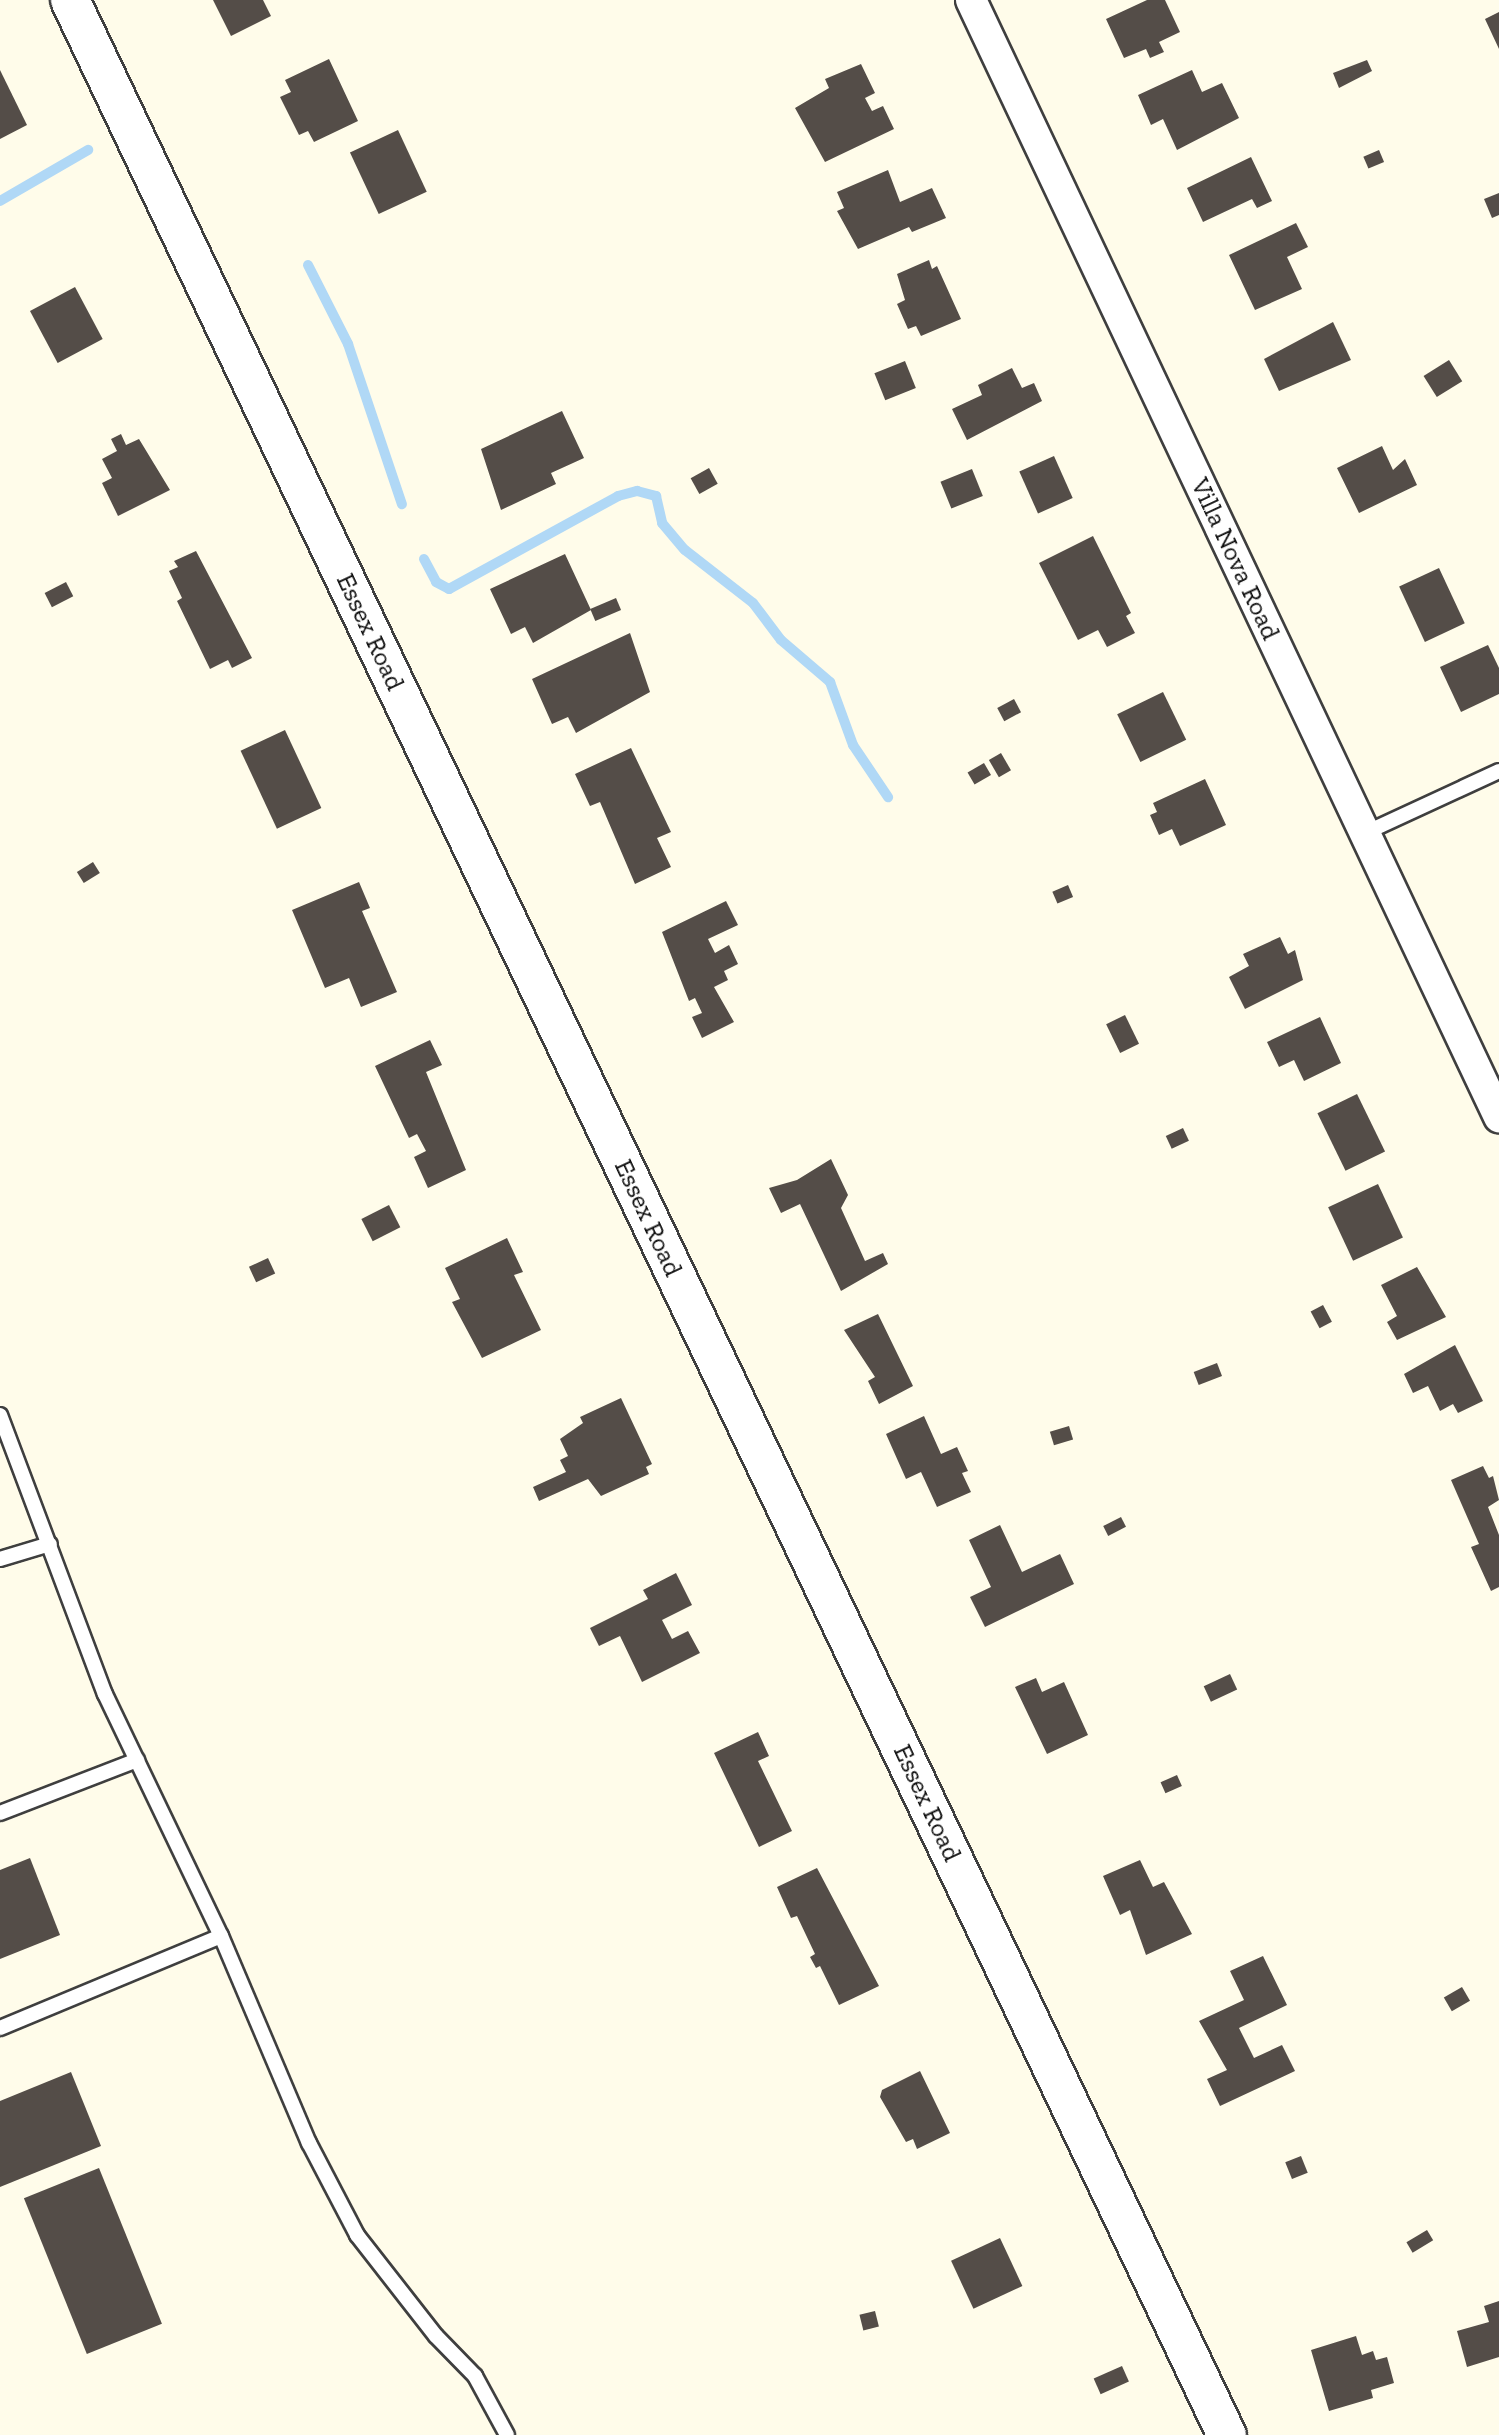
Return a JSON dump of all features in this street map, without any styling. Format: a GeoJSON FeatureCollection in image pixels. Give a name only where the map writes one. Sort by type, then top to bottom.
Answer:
{"type":"FeatureCollection","features":[{"type":"Feature","properties":{"kind":"street","name":"Essex Road"},"geometry":{"type":"LineString","coordinates":[[70,0],[1227,2435]]}},
{"type":"Feature","properties":{"kind":"street","name":"Villa Nova Road"},"geometry":{"type":"LineString","coordinates":[[971,0],[1499,1117]]}},
{"type":"Feature","properties":{"kind":"lane"},"geometry":{"type":"LineString","coordinates":[[1365,833],[1499,771]]}},
{"type":"Feature","properties":{"kind":"lane"},"geometry":{"type":"LineString","coordinates":[[0,1415],[105,1694],[221,1936],[309,2143],[357,2235],[436,2336],[475,2376],[507,2435]]}},
{"type":"Feature","properties":{"kind":"lane"},"geometry":{"type":"LineString","coordinates":[[0,1559],[50,1544]]}},
{"type":"Feature","properties":{"kind":"lane"},"geometry":{"type":"LineString","coordinates":[[0,1813],[137,1760]]}},
{"type":"Feature","properties":{"kind":"lane"},"geometry":{"type":"LineString","coordinates":[[0,2028],[221,1936]]}},
{"type":"Feature","properties":{"kind":"building"},"geometry":{"type":"Polygon","coordinates":[[[213,0],[263,0],[271,16],[231,36],[213,0]]]}},
{"type":"Feature","properties":{"kind":"building"},"geometry":{"type":"Polygon","coordinates":[[[1147,0],[1165,0],[1180,32],[1159,42],[1164,52],[1150,58],[1146,49],[1124,58],[1106,19],[1147,0]]]}},
{"type":"Feature","properties":{"kind":"building"},"geometry":{"type":"Polygon","coordinates":[[[1499,12],[1499,49],[1485,19],[1499,12]]]}},
{"type":"Feature","properties":{"kind":"building"},"geometry":{"type":"Polygon","coordinates":[[[329,59],[358,121],[314,142],[308,131],[299,135],[280,97],[291,92],[285,80],[329,59]]]}},
{"type":"Feature","properties":{"kind":"building"},"geometry":{"type":"Polygon","coordinates":[[[1367,60],[1372,71],[1339,88],[1333,73],[1367,60]]]}},
{"type":"Feature","properties":{"kind":"building"},"geometry":{"type":"Polygon","coordinates":[[[861,64],[875,93],[865,98],[872,111],[883,106],[894,129],[825,162],[795,108],[829,88],[825,79],[861,64]]]}},
{"type":"Feature","properties":{"kind":"building"},"geometry":{"type":"Polygon","coordinates":[[[0,70],[27,125],[0,139],[0,70]]]}},
{"type":"Feature","properties":{"kind":"building"},"geometry":{"type":"Polygon","coordinates":[[[1192,70],[1202,92],[1222,83],[1239,118],[1177,150],[1163,119],[1151,125],[1138,95],[1192,70]]]}},
{"type":"Feature","properties":{"kind":"building"},"geometry":{"type":"Polygon","coordinates":[[[398,130],[427,192],[379,214],[350,152],[398,130]]]}},
{"type":"Feature","properties":{"kind":"building"},"geometry":{"type":"Polygon","coordinates":[[[1379,150],[1384,162],[1368,169],[1363,157],[1379,150]]]}},
{"type":"Feature","properties":{"kind":"building"},"geometry":{"type":"Polygon","coordinates":[[[1251,157],[1272,201],[1257,208],[1252,199],[1203,222],[1187,188],[1251,157]]]}},
{"type":"Feature","properties":{"kind":"building"},"geometry":{"type":"Polygon","coordinates":[[[888,170],[900,202],[932,188],[946,218],[912,232],[909,227],[858,249],[837,211],[844,208],[837,192],[888,170]]]}},
{"type":"Feature","properties":{"kind":"building"},"geometry":{"type":"Polygon","coordinates":[[[1499,193],[1499,215],[1492,218],[1484,199],[1499,193]]]}},
{"type":"Feature","properties":{"kind":"building"},"geometry":{"type":"Polygon","coordinates":[[[1296,223],[1308,247],[1287,257],[1302,289],[1255,310],[1229,255],[1296,223]]]}},
{"type":"Feature","properties":{"kind":"building"},"geometry":{"type":"Polygon","coordinates":[[[929,260],[932,269],[937,266],[961,319],[921,336],[916,326],[908,329],[897,304],[905,300],[897,274],[929,260]]]}},
{"type":"Feature","properties":{"kind":"building"},"geometry":{"type":"Polygon","coordinates":[[[75,287],[103,339],[58,363],[30,311],[75,287]]]}},
{"type":"Feature","properties":{"kind":"building"},"geometry":{"type":"Polygon","coordinates":[[[1333,322],[1351,360],[1279,391],[1264,359],[1333,322]]]}},
{"type":"Feature","properties":{"kind":"building"},"geometry":{"type":"Polygon","coordinates":[[[1449,360],[1462,381],[1437,397],[1424,376],[1449,360]]]}},
{"type":"Feature","properties":{"kind":"building"},"geometry":{"type":"Polygon","coordinates":[[[905,361],[916,388],[885,400],[874,373],[905,361]]]}},
{"type":"Feature","properties":{"kind":"building"},"geometry":{"type":"Polygon","coordinates":[[[1012,368],[1022,388],[1034,383],[1042,401],[967,440],[952,409],[982,395],[978,385],[1012,368]]]}},
{"type":"Feature","properties":{"kind":"building"},"geometry":{"type":"Polygon","coordinates":[[[562,411],[584,458],[551,473],[556,484],[501,510],[481,449],[562,411]]]}},
{"type":"Feature","properties":{"kind":"building"},"geometry":{"type":"Polygon","coordinates":[[[121,434],[126,445],[139,439],[170,490],[118,516],[102,483],[112,478],[102,459],[117,451],[111,439],[121,434]]]}},
{"type":"Feature","properties":{"kind":"building"},"geometry":{"type":"Polygon","coordinates":[[[1382,446],[1393,470],[1405,459],[1417,485],[1359,513],[1337,468],[1382,446]]]}},
{"type":"Feature","properties":{"kind":"building"},"geometry":{"type":"Polygon","coordinates":[[[1054,456],[1073,498],[1038,513],[1019,471],[1054,456]]]}},
{"type":"Feature","properties":{"kind":"building"},"geometry":{"type":"Polygon","coordinates":[[[709,468],[718,484],[699,494],[691,478],[709,468]]]}},
{"type":"Feature","properties":{"kind":"building"},"geometry":{"type":"Polygon","coordinates":[[[972,469],[983,496],[951,509],[940,482],[972,469]]]}},
{"type":"Feature","properties":{"kind":"building"},"geometry":{"type":"Polygon","coordinates":[[[1093,536],[1131,613],[1126,616],[1135,633],[1107,647],[1098,630],[1078,640],[1039,563],[1093,536]]]}},
{"type":"Feature","properties":{"kind":"building"},"geometry":{"type":"Polygon","coordinates":[[[196,551],[252,658],[232,668],[228,660],[210,669],[177,601],[182,598],[169,571],[178,567],[174,561],[196,551]]]}},
{"type":"Feature","properties":{"kind":"building"},"geometry":{"type":"Polygon","coordinates":[[[565,554],[591,610],[533,643],[525,627],[511,634],[490,589],[565,554]]]}},
{"type":"Feature","properties":{"kind":"building"},"geometry":{"type":"Polygon","coordinates":[[[1439,568],[1465,623],[1425,642],[1399,587],[1439,568]]]}},
{"type":"Feature","properties":{"kind":"building"},"geometry":{"type":"Polygon","coordinates":[[[66,582],[73,596],[52,607],[45,593],[66,582]]]}},
{"type":"Feature","properties":{"kind":"building"},"geometry":{"type":"Polygon","coordinates":[[[616,598],[621,610],[595,621],[590,609],[616,598]]]}},
{"type":"Feature","properties":{"kind":"building"},"geometry":{"type":"Polygon","coordinates":[[[630,633],[650,692],[576,733],[568,717],[552,724],[532,679],[630,633]]]}},
{"type":"Feature","properties":{"kind":"building"},"geometry":{"type":"Polygon","coordinates":[[[1488,645],[1499,668],[1499,694],[1461,712],[1440,667],[1488,645]]]}},
{"type":"Feature","properties":{"kind":"building"},"geometry":{"type":"Polygon","coordinates":[[[1163,692],[1186,740],[1140,762],[1117,714],[1163,692]]]}},
{"type":"Feature","properties":{"kind":"building"},"geometry":{"type":"Polygon","coordinates":[[[1014,699],[1021,712],[1004,721],[997,708],[1014,699]]]}},
{"type":"Feature","properties":{"kind":"building"},"geometry":{"type":"Polygon","coordinates":[[[285,730],[321,808],[277,829],[241,751],[285,730]]]}},
{"type":"Feature","properties":{"kind":"building"},"geometry":{"type":"Polygon","coordinates":[[[631,748],[671,832],[657,838],[671,867],[635,884],[600,802],[590,806],[575,774],[631,748]]]}},
{"type":"Feature","properties":{"kind":"building"},"geometry":{"type":"Polygon","coordinates":[[[1001,753],[1011,770],[999,777],[989,760],[1001,753]]]}},
{"type":"Feature","properties":{"kind":"building"},"geometry":{"type":"Polygon","coordinates":[[[984,763],[991,775],[975,785],[968,772],[984,763]]]}},
{"type":"Feature","properties":{"kind":"building"},"geometry":{"type":"Polygon","coordinates":[[[1205,779],[1226,825],[1180,846],[1172,829],[1159,835],[1150,815],[1157,812],[1153,803],[1205,779]]]}},
{"type":"Feature","properties":{"kind":"building"},"geometry":{"type":"Polygon","coordinates":[[[93,862],[100,873],[84,883],[77,872],[93,862]]]}},
{"type":"Feature","properties":{"kind":"building"},"geometry":{"type":"Polygon","coordinates":[[[359,882],[370,908],[362,911],[397,992],[361,1007],[349,978],[325,988],[292,910],[359,882]]]}},
{"type":"Feature","properties":{"kind":"building"},"geometry":{"type":"Polygon","coordinates":[[[1068,885],[1073,897],[1057,904],[1052,892],[1068,885]]]}},
{"type":"Feature","properties":{"kind":"building"},"geometry":{"type":"Polygon","coordinates":[[[726,901],[738,925],[708,939],[715,953],[729,945],[738,964],[724,971],[728,980],[714,987],[734,1022],[702,1038],[692,1017],[702,1013],[695,998],[689,1001],[662,932],[726,901]]]}},
{"type":"Feature","properties":{"kind":"building"},"geometry":{"type":"Polygon","coordinates":[[[1280,937],[1288,954],[1295,950],[1303,980],[1245,1009],[1229,977],[1249,966],[1243,954],[1280,937]]]}},
{"type":"Feature","properties":{"kind":"building"},"geometry":{"type":"Polygon","coordinates":[[[1125,1015],[1139,1044],[1120,1053],[1106,1024],[1125,1015]]]}},
{"type":"Feature","properties":{"kind":"building"},"geometry":{"type":"Polygon","coordinates":[[[1320,1017],[1341,1063],[1304,1081],[1294,1060],[1279,1067],[1267,1042],[1320,1017]]]}},
{"type":"Feature","properties":{"kind":"building"},"geometry":{"type":"Polygon","coordinates":[[[430,1040],[442,1065],[426,1072],[466,1170],[428,1188],[414,1157],[426,1151],[417,1134],[409,1138],[375,1066],[430,1040]]]}},
{"type":"Feature","properties":{"kind":"building"},"geometry":{"type":"Polygon","coordinates":[[[1357,1094],[1385,1152],[1346,1171],[1317,1113],[1357,1094]]]}},
{"type":"Feature","properties":{"kind":"building"},"geometry":{"type":"Polygon","coordinates":[[[1183,1128],[1189,1141],[1172,1149],[1166,1136],[1183,1128]]]}},
{"type":"Feature","properties":{"kind":"building"},"geometry":{"type":"Polygon","coordinates":[[[831,1159],[848,1195],[841,1208],[865,1261],[883,1253],[888,1264],[841,1291],[800,1204],[781,1213],[769,1188],[797,1180],[831,1159]]]}},
{"type":"Feature","properties":{"kind":"building"},"geometry":{"type":"Polygon","coordinates":[[[1378,1184],[1403,1237],[1353,1261],[1328,1207],[1378,1184]]]}},
{"type":"Feature","properties":{"kind":"building"},"geometry":{"type":"Polygon","coordinates":[[[389,1205],[400,1227],[373,1241],[361,1219],[389,1205]]]}},
{"type":"Feature","properties":{"kind":"building"},"geometry":{"type":"Polygon","coordinates":[[[507,1238],[523,1272],[514,1275],[541,1330],[482,1358],[452,1302],[460,1299],[445,1268],[507,1238]]]}},
{"type":"Feature","properties":{"kind":"building"},"geometry":{"type":"Polygon","coordinates":[[[268,1258],[275,1273],[256,1282],[249,1267],[268,1258]]]}},
{"type":"Feature","properties":{"kind":"building"},"geometry":{"type":"Polygon","coordinates":[[[1417,1267],[1446,1317],[1397,1340],[1387,1322],[1397,1316],[1381,1285],[1417,1267]]]}},
{"type":"Feature","properties":{"kind":"building"},"geometry":{"type":"Polygon","coordinates":[[[1323,1305],[1332,1322],[1320,1328],[1311,1312],[1323,1305]]]}},
{"type":"Feature","properties":{"kind":"building"},"geometry":{"type":"Polygon","coordinates":[[[878,1314],[913,1386],[879,1404],[868,1381],[875,1377],[844,1330],[878,1314]]]}},
{"type":"Feature","properties":{"kind":"building"},"geometry":{"type":"Polygon","coordinates":[[[1455,1345],[1483,1401],[1458,1413],[1453,1404],[1440,1411],[1428,1386],[1413,1393],[1404,1374],[1455,1345]]]}},
{"type":"Feature","properties":{"kind":"building"},"geometry":{"type":"Polygon","coordinates":[[[1217,1363],[1222,1376],[1199,1385],[1194,1372],[1217,1363]]]}},
{"type":"Feature","properties":{"kind":"building"},"geometry":{"type":"Polygon","coordinates":[[[621,1398],[652,1464],[646,1467],[649,1474],[601,1496],[588,1479],[539,1501],[533,1487],[566,1472],[560,1460],[568,1456],[560,1439],[583,1423],[580,1417],[621,1398]]]}},
{"type":"Feature","properties":{"kind":"building"},"geometry":{"type":"Polygon","coordinates":[[[924,1416],[941,1454],[957,1447],[968,1471],[962,1473],[971,1492],[937,1507],[921,1472],[906,1479],[886,1434],[924,1416]]]}},
{"type":"Feature","properties":{"kind":"building"},"geometry":{"type":"Polygon","coordinates":[[[1069,1426],[1073,1439],[1054,1445],[1050,1432],[1069,1426]]]}},
{"type":"Feature","properties":{"kind":"building"},"geometry":{"type":"Polygon","coordinates":[[[1483,1466],[1489,1478],[1493,1476],[1499,1500],[1488,1507],[1499,1535],[1499,1587],[1491,1591],[1471,1547],[1479,1544],[1451,1480],[1483,1466]]]}},
{"type":"Feature","properties":{"kind":"building"},"geometry":{"type":"Polygon","coordinates":[[[1121,1517],[1126,1527],[1108,1536],[1103,1526],[1121,1517]]]}},
{"type":"Feature","properties":{"kind":"building"},"geometry":{"type":"Polygon","coordinates":[[[1000,1525],[1022,1572],[1060,1554],[1074,1584],[985,1627],[970,1597],[991,1587],[969,1540],[1000,1525]]]}},
{"type":"Feature","properties":{"kind":"building"},"geometry":{"type":"Polygon","coordinates":[[[676,1573],[692,1605],[662,1620],[672,1639],[688,1631],[700,1653],[642,1682],[620,1636],[599,1646],[590,1628],[648,1599],[643,1590],[676,1573]]]}},
{"type":"Feature","properties":{"kind":"building"},"geometry":{"type":"Polygon","coordinates":[[[1230,1674],[1237,1689],[1211,1702],[1204,1686],[1230,1674]]]}},
{"type":"Feature","properties":{"kind":"building"},"geometry":{"type":"Polygon","coordinates":[[[1036,1678],[1042,1692],[1064,1682],[1088,1735],[1047,1754],[1015,1687],[1036,1678]]]}},
{"type":"Feature","properties":{"kind":"building"},"geometry":{"type":"Polygon","coordinates":[[[758,1732],[769,1756],[758,1761],[792,1831],[759,1847],[714,1753],[758,1732]]]}},
{"type":"Feature","properties":{"kind":"building"},"geometry":{"type":"Polygon","coordinates":[[[1177,1775],[1182,1786],[1165,1793],[1161,1782],[1177,1775]]]}},
{"type":"Feature","properties":{"kind":"building"},"geometry":{"type":"Polygon","coordinates":[[[30,1858],[60,1935],[0,1959],[0,1870],[30,1858]]]}},
{"type":"Feature","properties":{"kind":"building"},"geometry":{"type":"Polygon","coordinates":[[[1140,1860],[1153,1887],[1164,1882],[1192,1934],[1146,1955],[1130,1910],[1120,1915],[1103,1876],[1140,1860]]]}},
{"type":"Feature","properties":{"kind":"building"},"geometry":{"type":"Polygon","coordinates":[[[817,1868],[879,1986],[839,2005],[820,1966],[816,1968],[810,1957],[815,1954],[797,1916],[791,1918],[777,1887],[817,1868]]]}},
{"type":"Feature","properties":{"kind":"building"},"geometry":{"type":"Polygon","coordinates":[[[1263,1956],[1287,2005],[1239,2028],[1254,2058],[1282,2045],[1295,2071],[1220,2106],[1207,2079],[1227,2070],[1199,2021],[1244,2000],[1230,1971],[1263,1956]]]}},
{"type":"Feature","properties":{"kind":"building"},"geometry":{"type":"Polygon","coordinates":[[[1462,1987],[1470,2001],[1452,2011],[1444,1998],[1462,1987]]]}},
{"type":"Feature","properties":{"kind":"building"},"geometry":{"type":"Polygon","coordinates":[[[920,2071],[950,2133],[917,2149],[913,2139],[906,2142],[880,2097],[882,2090],[920,2071]]]}},
{"type":"Feature","properties":{"kind":"building"},"geometry":{"type":"Polygon","coordinates":[[[71,2072],[101,2146],[0,2187],[0,2101],[71,2072]]]}},
{"type":"Feature","properties":{"kind":"building"},"geometry":{"type":"Polygon","coordinates":[[[1301,2156],[1308,2173],[1292,2179],[1285,2162],[1301,2156]]]}},
{"type":"Feature","properties":{"kind":"building"},"geometry":{"type":"Polygon","coordinates":[[[99,2168],[162,2324],[87,2354],[24,2198],[99,2168]]]}},
{"type":"Feature","properties":{"kind":"building"},"geometry":{"type":"Polygon","coordinates":[[[1427,2230],[1433,2240],[1413,2253],[1406,2242],[1427,2230]]]}},
{"type":"Feature","properties":{"kind":"building"},"geometry":{"type":"Polygon","coordinates":[[[1000,2238],[1022,2286],[973,2309],[951,2261],[1000,2238]]]}},
{"type":"Feature","properties":{"kind":"building"},"geometry":{"type":"Polygon","coordinates":[[[1499,2301],[1499,2357],[1467,2367],[1457,2331],[1489,2322],[1484,2306],[1499,2301]]]}},
{"type":"Feature","properties":{"kind":"building"},"geometry":{"type":"Polygon","coordinates":[[[875,2311],[879,2327],[863,2330],[859,2315],[875,2311]]]}},
{"type":"Feature","properties":{"kind":"building"},"geometry":{"type":"Polygon","coordinates":[[[1356,2336],[1362,2355],[1373,2351],[1376,2360],[1387,2357],[1394,2383],[1371,2390],[1373,2398],[1329,2411],[1311,2350],[1356,2336]]]}},
{"type":"Feature","properties":{"kind":"building"},"geometry":{"type":"Polygon","coordinates":[[[1122,2366],[1129,2382],[1101,2394],[1094,2379],[1122,2366]]]}},
{"type":"Feature","properties":{"kind":"waterway"},"geometry":{"type":"LineString","coordinates":[[0,201],[88,150]]}},
{"type":"Feature","properties":{"kind":"waterway"},"geometry":{"type":"LineString","coordinates":[[308,265],[348,344],[402,504]]}},
{"type":"Feature","properties":{"kind":"waterway"},"geometry":{"type":"LineString","coordinates":[[424,559],[436,582],[449,589],[618,496],[637,491],[656,496],[662,523],[685,550],[753,603],[781,640],[830,682],[853,745],[888,797]]}}]}
